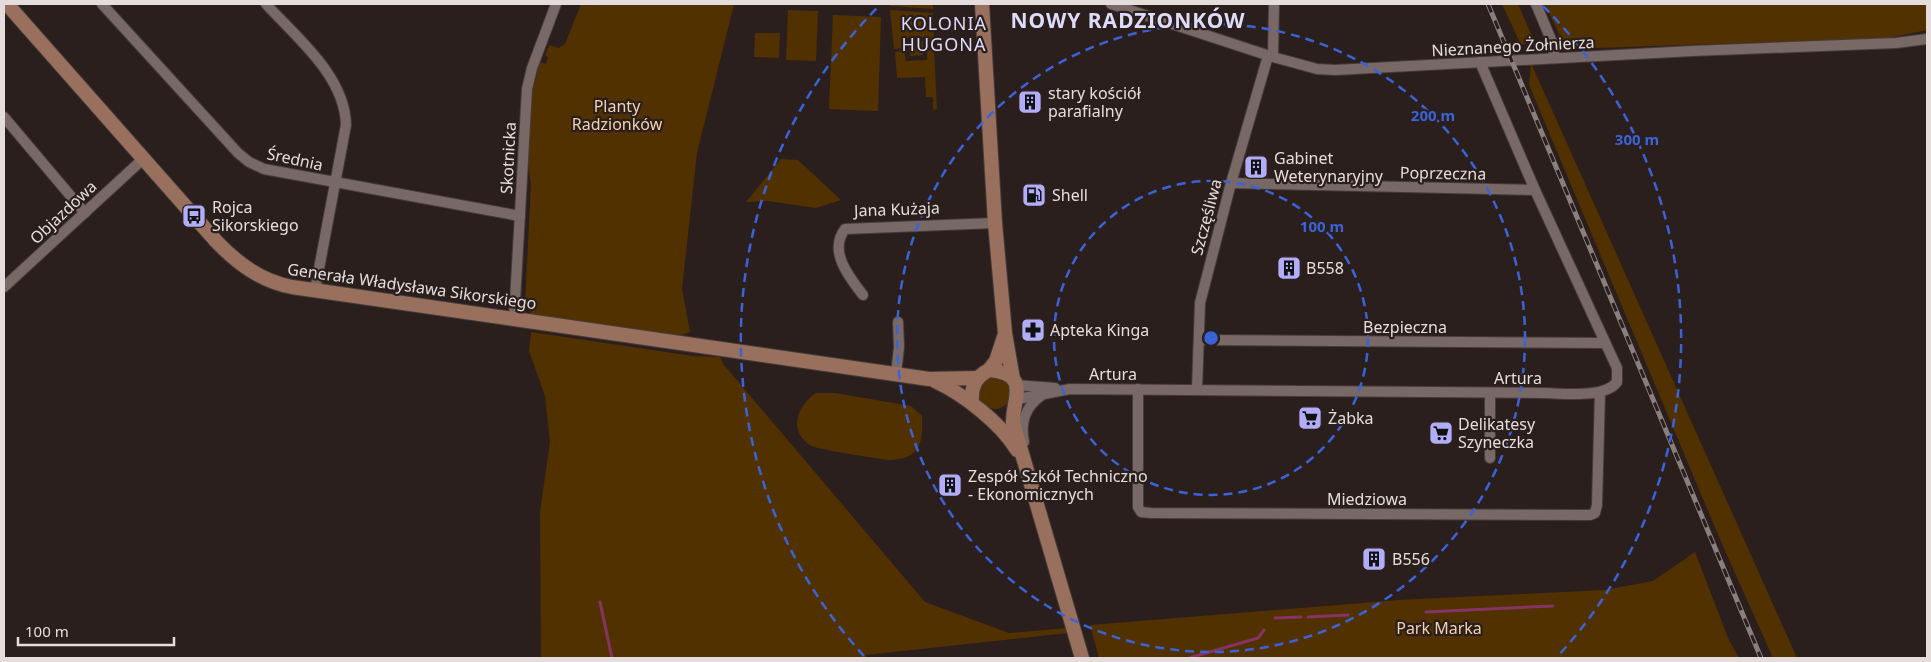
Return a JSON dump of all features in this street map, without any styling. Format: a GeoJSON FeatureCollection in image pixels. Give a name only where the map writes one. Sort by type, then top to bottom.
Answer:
{"type":"FeatureCollection","features":[{"type":"Feature","properties":{"kind":"street","name":"Średnia"},"geometry":{"type":"LineString","coordinates":[[102,4],[243,158],[264,169],[520,216]]}},
{"type":"Feature","properties":{"kind":"street"},"geometry":{"type":"LineString","coordinates":[[266,4],[327,71],[338,87],[344,107],[346,125],[315,290]]}},
{"type":"Feature","properties":{"kind":"street","name":"Skotnicka"},"geometry":{"type":"LineString","coordinates":[[514,319],[527,89],[532,68],[556,4]]}},
{"type":"Feature","properties":{"kind":"street"},"geometry":{"type":"LineString","coordinates":[[982,4],[995,223],[1005,334],[1015,382],[1016,403],[1013,424],[1082,658]]}},
{"type":"Feature","properties":{"kind":"street","name":"Nieznanego Żołnierza"},"geometry":{"type":"LineString","coordinates":[[1111,4],[1271,57],[1317,69],[1335,70],[1896,43],[1927,39]]}},
{"type":"Feature","properties":{"kind":"street"},"geometry":{"type":"LineString","coordinates":[[1141,4],[1141,15]]}},
{"type":"Feature","properties":{"kind":"street","name":"Szczęśliwa"},"geometry":{"type":"LineString","coordinates":[[1197,390],[1200,303],[1231,183],[1271,57],[1274,4]]}},
{"type":"Feature","properties":{"kind":"street"},"geometry":{"type":"LineString","coordinates":[[1536,4],[1552,42],[1555,58]]}},
{"type":"Feature","properties":{"kind":"street","name":"Generała Władysława Sikorskiego"},"geometry":{"type":"LineString","coordinates":[[9,7],[216,241],[238,262],[268,281],[315,290],[929,379]]}},
{"type":"Feature","properties":{"kind":"street"},"geometry":{"type":"LineString","coordinates":[[1480,62],[1535,190],[1617,368],[1618,376],[1614,386],[1600,392]]}},
{"type":"Feature","properties":{"kind":"street"},"geometry":{"type":"LineString","coordinates":[[4,117],[85,213]]}},
{"type":"Feature","properties":{"kind":"street","name":"Objazdowa"},"geometry":{"type":"LineString","coordinates":[[4,287],[143,159]]}},
{"type":"Feature","properties":{"kind":"street","name":"Poprzeczna"},"geometry":{"type":"LineString","coordinates":[[1231,183],[1535,190]]}},
{"type":"Feature","properties":{"kind":"street","name":"Jana Kużaja"},"geometry":{"type":"LineString","coordinates":[[863,295],[840,263],[840,235],[845,229],[995,223]]}},
{"type":"Feature","properties":{"kind":"street"},"geometry":{"type":"LineString","coordinates":[[896,374],[899,347],[898,322]]}},
{"type":"Feature","properties":{"kind":"street"},"geometry":{"type":"LineString","coordinates":[[972,403],[973,386],[996,361],[1005,334]]}},
{"type":"Feature","properties":{"kind":"street","name":"Bezpieczna"},"geometry":{"type":"LineString","coordinates":[[1204,340],[1605,344]]}},
{"type":"Feature","properties":{"kind":"street"},"geometry":{"type":"LineString","coordinates":[[929,379],[1006,374],[1015,382]]}},
{"type":"Feature","properties":{"kind":"street"},"geometry":{"type":"LineString","coordinates":[[929,379],[950,388],[972,403],[1008,436],[1026,466]]}},
{"type":"Feature","properties":{"kind":"street","name":"Artura"},"geometry":{"type":"LineString","coordinates":[[1015,382],[1066,390]]}},
{"type":"Feature","properties":{"kind":"street","name":"Miedziowa"},"geometry":{"type":"LineString","coordinates":[[1138,389],[1138,507],[1142,512],[1587,515],[1595,513],[1597,505],[1600,392]]}},
{"type":"Feature","properties":{"kind":"street","name":"Artura"},"geometry":{"type":"LineString","coordinates":[[1016,403],[1043,394],[1066,390],[1600,392]]}},
{"type":"Feature","properties":{"kind":"street"},"geometry":{"type":"LineString","coordinates":[[1490,392],[1490,458]]}},
{"type":"Feature","properties":{"kind":"street"},"geometry":{"type":"LineString","coordinates":[[1026,466],[1022,424],[1030,405],[1043,394]]}},
{"type":"Feature","properties":{"kind":"street"},"geometry":{"type":"LineString","coordinates":[[982,414],[998,416],[1010,412],[1016,403]]}},
{"type":"Feature","properties":{"kind":"green space","name":"Planty Radzionków"},"geometry":{"type":"Polygon","coordinates":[[[581,4],[734,4],[697,153],[682,289],[690,332],[678,336],[530,315],[531,312],[525,305],[531,184],[528,163],[532,93],[540,62],[546,64],[548,57],[545,56],[549,45],[559,48],[565,44],[581,4]]]}},
{"type":"Feature","properties":{"kind":"green space"},"geometry":{"type":"Polygon","coordinates":[[[890,4],[933,4],[933,9],[890,6],[890,4]]]}},
{"type":"Feature","properties":{"kind":"green space"},"geometry":{"type":"Polygon","coordinates":[[[1502,4],[1518,4],[1534,41],[1521,45],[1502,4]]]}},
{"type":"Feature","properties":{"kind":"green space"},"geometry":{"type":"Polygon","coordinates":[[[1545,4],[1927,4],[1927,30],[1889,38],[1566,49],[1545,4]]]}},
{"type":"Feature","properties":{"kind":"green space"},"geometry":{"type":"Polygon","coordinates":[[[788,10],[818,11],[816,61],[786,60],[788,10]]]}},
{"type":"Feature","properties":{"kind":"green space"},"geometry":{"type":"Polygon","coordinates":[[[890,10],[933,13],[934,46],[928,46],[927,37],[905,38],[904,48],[894,49],[890,10]]]}},
{"type":"Feature","properties":{"kind":"green space"},"geometry":{"type":"Polygon","coordinates":[[[833,15],[881,17],[878,111],[829,109],[833,15]]]}},
{"type":"Feature","properties":{"kind":"green space"},"geometry":{"type":"Polygon","coordinates":[[[755,33],[780,33],[779,58],[754,57],[755,33]]]}},
{"type":"Feature","properties":{"kind":"green space"},"geometry":{"type":"Polygon","coordinates":[[[923,41],[923,55],[910,56],[909,42],[923,41]]]}},
{"type":"Feature","properties":{"kind":"green space"},"geometry":{"type":"Polygon","coordinates":[[[934,49],[937,109],[933,110],[933,97],[926,97],[925,77],[897,78],[895,52],[904,51],[906,61],[927,60],[927,51],[934,49]]]}},
{"type":"Feature","properties":{"kind":"green space"},"geometry":{"type":"Polygon","coordinates":[[[1531,63],[1797,658],[1773,658],[1722,544],[1529,85],[1531,63]]]}},
{"type":"Feature","properties":{"kind":"green space"},"geometry":{"type":"Polygon","coordinates":[[[781,159],[798,160],[841,200],[816,208],[768,201],[746,202],[781,159]]]}},
{"type":"Feature","properties":{"kind":"green space"},"geometry":{"type":"Polygon","coordinates":[[[531,332],[693,356],[720,357],[724,365],[925,602],[1009,633],[1067,628],[1068,633],[866,655],[867,658],[541,658],[540,512],[550,442],[545,396],[529,351],[531,332]]]}},
{"type":"Feature","properties":{"kind":"green space"},"geometry":{"type":"Polygon","coordinates":[[[995,377],[1007,381],[1011,393],[1007,405],[995,409],[983,405],[979,393],[983,381],[995,377]]]}},
{"type":"Feature","properties":{"kind":"green space"},"geometry":{"type":"Polygon","coordinates":[[[816,393],[835,393],[911,406],[922,416],[921,437],[918,447],[911,455],[900,459],[888,460],[836,452],[812,446],[799,434],[797,427],[800,412],[809,398],[816,393]]]}},
{"type":"Feature","properties":{"kind":"green space","name":"Park Marka"},"geometry":{"type":"Polygon","coordinates":[[[1695,552],[1728,638],[1739,658],[1099,658],[1090,625],[1399,600],[1605,590],[1653,581],[1695,552]]]}},
{"type":"Feature","properties":{"kind":"waterway"},"geometry":{"type":"LineString","coordinates":[[600,602],[612,658]]}},
{"type":"Feature","properties":{"kind":"waterway"},"geometry":{"type":"LineString","coordinates":[[1426,612],[1553,606]]}},
{"type":"Feature","properties":{"kind":"waterway"},"geometry":{"type":"LineString","coordinates":[[1308,617],[1348,615]]}},
{"type":"Feature","properties":{"kind":"waterway"},"geometry":{"type":"LineString","coordinates":[[1275,618],[1301,617]]}},
{"type":"Feature","properties":{"kind":"waterway"},"geometry":{"type":"LineString","coordinates":[[1189,658],[1258,638],[1264,630]]}},
{"type":"Feature","properties":{"kind":"railway"},"geometry":{"type":"LineString","coordinates":[[1488,4],[1761,658]]}},
{"type":"Feature","properties":{"kind":"place","name":"stary kościół parafialny"},"geometry":{"type":"Point","coordinates":[1030,102]}},
{"type":"Feature","properties":{"kind":"place","name":"Gabinet Weterynaryjny"},"geometry":{"type":"Point","coordinates":[1256,167]}},
{"type":"Feature","properties":{"kind":"place","name":"Shell"},"geometry":{"type":"Point","coordinates":[1034,195]}},
{"type":"Feature","properties":{"kind":"place","name":"Rojca Sikorskiego"},"geometry":{"type":"Point","coordinates":[194,216]}},
{"type":"Feature","properties":{"kind":"place","name":"B558"},"geometry":{"type":"Point","coordinates":[1289,268]}},
{"type":"Feature","properties":{"kind":"place","name":"Apteka Kinga"},"geometry":{"type":"Point","coordinates":[1033,330]}},
{"type":"Feature","properties":{"kind":"place","name":"Żabka"},"geometry":{"type":"Point","coordinates":[1310,418]}},
{"type":"Feature","properties":{"kind":"place","name":"Delikatesy Szyneczka"},"geometry":{"type":"Point","coordinates":[1441,433]}},
{"type":"Feature","properties":{"kind":"place","name":"Zespół Szkół Techniczno - Ekonomicznych"},"geometry":{"type":"Point","coordinates":[950,485]}},
{"type":"Feature","properties":{"kind":"place","name":"B556"},"geometry":{"type":"Point","coordinates":[1374,559]}},
{"type":"Feature","properties":{"kind":"district","name":"NOWY RADZIONKÓW"},"geometry":{"type":"Point","coordinates":[1128,21]}},
{"type":"Feature","properties":{"kind":"district","name":"KOLONIA HUGONA"},"geometry":{"type":"Point","coordinates":[944,34]}}]}
